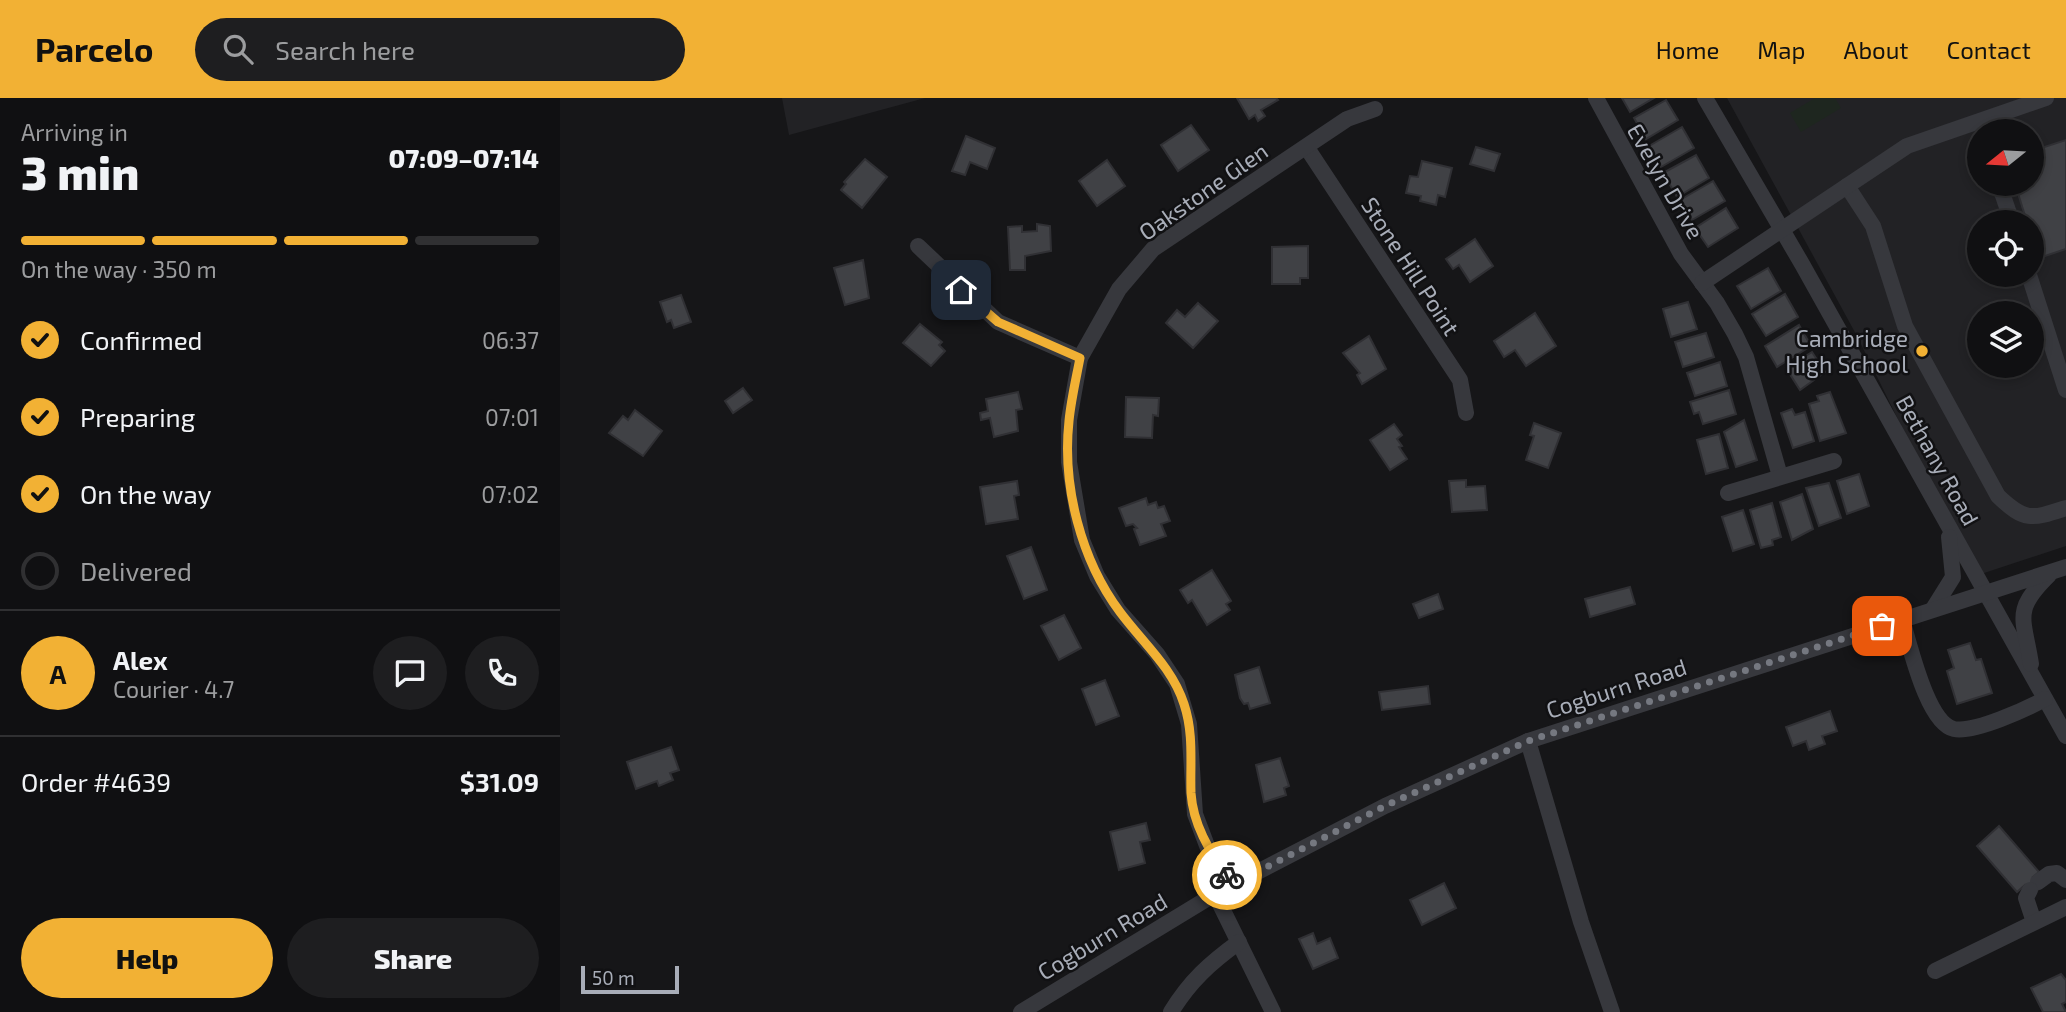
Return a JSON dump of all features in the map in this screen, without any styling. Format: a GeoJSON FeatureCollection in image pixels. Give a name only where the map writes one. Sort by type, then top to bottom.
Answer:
{"type":"FeatureCollection","features":[{"type":"Feature","properties":{"kind":"street","name":"Evelyn Drive"},"geometry":{"type":"LineString","coordinates":[[1595,98],[1675,242],[1717,303],[1746,357],[1780,476]]}},
{"type":"Feature","properties":{"kind":"street","name":"Bethany Road"},"geometry":{"type":"LineString","coordinates":[[1706,98],[2066,736]]}},
{"type":"Feature","properties":{"kind":"street"},"geometry":{"type":"LineString","coordinates":[[1998,119],[2046,98]]}},
{"type":"Feature","properties":{"kind":"street","name":"Oakstone Glen"},"geometry":{"type":"LineString","coordinates":[[1234,884],[1209,851],[1195,814],[1189,724],[1177,684],[1157,654],[1118,610],[1097,576],[1082,540],[1074,502],[1068,443],[1069,420],[1080,358],[1119,289],[1153,249],[1347,119],[1375,109]]}},
{"type":"Feature","properties":{"kind":"street"},"geometry":{"type":"LineString","coordinates":[[1702,283],[1907,146],[1967,131]]}},
{"type":"Feature","properties":{"kind":"street","name":"Stone Hill Point"},"geometry":{"type":"LineString","coordinates":[[1307,148],[1460,380],[1466,413]]}},
{"type":"Feature","properties":{"kind":"street"},"geometry":{"type":"LineString","coordinates":[[1847,186],[1873,226],[1905,326],[1998,496],[2016,513],[2035,519],[2066,508]]}},
{"type":"Feature","properties":{"kind":"street"},"geometry":{"type":"LineString","coordinates":[[918,247],[998,322],[1080,358]]}},
{"type":"Feature","properties":{"kind":"street"},"geometry":{"type":"LineString","coordinates":[[2033,287],[2066,390]]}},
{"type":"Feature","properties":{"kind":"street"},"geometry":{"type":"LineString","coordinates":[[1728,493],[1834,461]]}},
{"type":"Feature","properties":{"kind":"street"},"geometry":{"type":"LineString","coordinates":[[1933,609],[1943,597],[1954,572],[1945,521]]}},
{"type":"Feature","properties":{"kind":"street"},"geometry":{"type":"LineString","coordinates":[[2033,677],[2022,618],[2023,608],[2027,597],[2059,569]]}},
{"type":"Feature","properties":{"kind":"street","name":"Cogburn Road"},"geometry":{"type":"LineString","coordinates":[[1021,1012],[1215,894],[1385,806],[1528,741],[2059,569]]}},
{"type":"Feature","properties":{"kind":"street"},"geometry":{"type":"LineString","coordinates":[[1902,620],[1926,694],[1937,717],[1946,725],[1954,729],[1970,727],[2005,717],[2045,699]]}},
{"type":"Feature","properties":{"kind":"street"},"geometry":{"type":"LineString","coordinates":[[1528,741],[1581,922],[1612,1012]]}},
{"type":"Feature","properties":{"kind":"street"},"geometry":{"type":"LineString","coordinates":[[2034,922],[2026,898],[2034,886],[2049,874],[2057,873],[2066,880]]}},
{"type":"Feature","properties":{"kind":"street"},"geometry":{"type":"LineString","coordinates":[[1215,894],[1273,1012]]}},
{"type":"Feature","properties":{"kind":"street"},"geometry":{"type":"LineString","coordinates":[[1936,971],[2066,907]]}},
{"type":"Feature","properties":{"kind":"street"},"geometry":{"type":"LineString","coordinates":[[1171,1012],[1186,987],[1204,967],[1239,942]]}},
{"type":"Feature","properties":{"kind":"shaded area"},"geometry":{"type":"Polygon","coordinates":[[[782,98],[925,98],[789,135],[782,98]]]}},
{"type":"Feature","properties":{"kind":"shaded area","name":"Cambridge High School"},"geometry":{"type":"Polygon","coordinates":[[[1727,98],[2066,98],[2066,546],[1975,576],[1857,336],[1727,98]]]}},
{"type":"Feature","properties":{"kind":"shaded area"},"geometry":{"type":"Polygon","coordinates":[[[1815,98],[1835,98],[1841,108],[1801,132],[1790,113],[1815,98]]]}},
{"type":"Feature","properties":{"kind":"building"},"geometry":{"type":"Polygon","coordinates":[[[1237,98],[1278,100],[1261,110],[1265,116],[1258,121],[1255,115],[1249,119],[1237,98]]]}},
{"type":"Feature","properties":{"kind":"building"},"geometry":{"type":"Polygon","coordinates":[[[1622,98],[1654,98],[1630,112],[1622,98]]]}},
{"type":"Feature","properties":{"kind":"building"},"geometry":{"type":"Polygon","coordinates":[[[1666,100],[1678,120],[1646,139],[1634,118],[1666,100]]]}},
{"type":"Feature","properties":{"kind":"building"},"geometry":{"type":"Polygon","coordinates":[[[1191,125],[1209,150],[1178,171],[1161,145],[1191,125]]]}},
{"type":"Feature","properties":{"kind":"building"},"geometry":{"type":"Polygon","coordinates":[[[1682,127],[1694,148],[1661,167],[1649,146],[1682,127]]]}},
{"type":"Feature","properties":{"kind":"building"},"geometry":{"type":"Polygon","coordinates":[[[966,136],[995,148],[987,169],[970,162],[965,175],[952,171],[966,136]]]}},
{"type":"Feature","properties":{"kind":"building"},"geometry":{"type":"Polygon","coordinates":[[[2066,140],[2066,249],[2044,256],[2044,210],[2023,210],[2019,196],[2044,196],[2044,147],[2066,140]]]}},
{"type":"Feature","properties":{"kind":"building"},"geometry":{"type":"Polygon","coordinates":[[[1476,147],[1500,154],[1494,171],[1470,164],[1476,147]]]}},
{"type":"Feature","properties":{"kind":"building"},"geometry":{"type":"Polygon","coordinates":[[[1696,155],[1709,178],[1677,197],[1663,173],[1696,155]]]}},
{"type":"Feature","properties":{"kind":"building"},"geometry":{"type":"Polygon","coordinates":[[[865,159],[887,177],[862,208],[841,190],[846,184],[844,182],[865,159]]]}},
{"type":"Feature","properties":{"kind":"building"},"geometry":{"type":"Polygon","coordinates":[[[1107,160],[1125,186],[1097,206],[1079,181],[1107,160]]]}},
{"type":"Feature","properties":{"kind":"building"},"geometry":{"type":"Polygon","coordinates":[[[1422,161],[1452,168],[1445,197],[1438,195],[1436,205],[1420,201],[1421,196],[1406,193],[1410,176],[1418,177],[1422,161]]]}},
{"type":"Feature","properties":{"kind":"building"},"geometry":{"type":"Polygon","coordinates":[[[1713,181],[1725,201],[1692,220],[1680,200],[1713,181]]]}},
{"type":"Feature","properties":{"kind":"building"},"geometry":{"type":"Polygon","coordinates":[[[1726,208],[1738,228],[1708,247],[1695,228],[1726,208]]]}},
{"type":"Feature","properties":{"kind":"building"},"geometry":{"type":"Polygon","coordinates":[[[1037,224],[1050,226],[1051,251],[1025,256],[1025,270],[1010,270],[1008,227],[1022,226],[1022,232],[1037,231],[1037,224]]]}},
{"type":"Feature","properties":{"kind":"building"},"geometry":{"type":"Polygon","coordinates":[[[1475,239],[1493,266],[1470,282],[1459,265],[1453,269],[1446,259],[1475,239]]]}},
{"type":"Feature","properties":{"kind":"building"},"geometry":{"type":"Polygon","coordinates":[[[1308,246],[1308,278],[1300,278],[1300,284],[1272,284],[1272,247],[1308,246]]]}},
{"type":"Feature","properties":{"kind":"building"},"geometry":{"type":"Polygon","coordinates":[[[863,260],[869,298],[845,305],[834,268],[863,260]]]}},
{"type":"Feature","properties":{"kind":"building"},"geometry":{"type":"Polygon","coordinates":[[[1768,268],[1781,291],[1751,309],[1737,286],[1768,268]]]}},
{"type":"Feature","properties":{"kind":"building"},"geometry":{"type":"Polygon","coordinates":[[[1785,294],[1798,317],[1766,336],[1752,314],[1785,294]]]}},
{"type":"Feature","properties":{"kind":"building"},"geometry":{"type":"Polygon","coordinates":[[[681,295],[691,322],[674,328],[671,320],[667,322],[660,302],[681,295]]]}},
{"type":"Feature","properties":{"kind":"building"},"geometry":{"type":"Polygon","coordinates":[[[1688,302],[1697,329],[1671,337],[1663,309],[1688,302]]]}},
{"type":"Feature","properties":{"kind":"building"},"geometry":{"type":"Polygon","coordinates":[[[1198,303],[1218,321],[1193,348],[1166,323],[1177,310],[1185,317],[1198,303]]]}},
{"type":"Feature","properties":{"kind":"building"},"geometry":{"type":"Polygon","coordinates":[[[1535,313],[1556,346],[1526,366],[1515,350],[1504,357],[1494,341],[1535,313]]]}},
{"type":"Feature","properties":{"kind":"building"},"geometry":{"type":"Polygon","coordinates":[[[920,324],[942,342],[939,345],[945,351],[931,366],[903,343],[920,324]]]}},
{"type":"Feature","properties":{"kind":"building"},"geometry":{"type":"Polygon","coordinates":[[[1799,325],[1811,346],[1777,367],[1765,346],[1799,325]]]}},
{"type":"Feature","properties":{"kind":"building"},"geometry":{"type":"Polygon","coordinates":[[[1706,333],[1714,357],[1683,367],[1675,342],[1706,333]]]}},
{"type":"Feature","properties":{"kind":"building"},"geometry":{"type":"Polygon","coordinates":[[[1369,336],[1386,369],[1362,384],[1357,375],[1360,373],[1343,353],[1369,336]]]}},
{"type":"Feature","properties":{"kind":"building"},"geometry":{"type":"Polygon","coordinates":[[[1812,352],[1825,372],[1800,390],[1786,368],[1812,352]]]}},
{"type":"Feature","properties":{"kind":"building"},"geometry":{"type":"Polygon","coordinates":[[[1720,362],[1727,386],[1695,396],[1687,373],[1720,362]]]}},
{"type":"Feature","properties":{"kind":"building"},"geometry":{"type":"Polygon","coordinates":[[[743,388],[752,400],[733,413],[725,401],[743,388]]]}},
{"type":"Feature","properties":{"kind":"building"},"geometry":{"type":"Polygon","coordinates":[[[1729,390],[1736,414],[1703,424],[1699,412],[1694,414],[1690,402],[1729,390]]]}},
{"type":"Feature","properties":{"kind":"building"},"geometry":{"type":"Polygon","coordinates":[[[1018,392],[1022,409],[1016,410],[1018,431],[994,437],[990,418],[981,420],[980,413],[988,411],[986,399],[1018,392]]]}},
{"type":"Feature","properties":{"kind":"building"},"geometry":{"type":"Polygon","coordinates":[[[1830,392],[1846,433],[1820,441],[1809,404],[1819,401],[1817,396],[1830,392]]]}},
{"type":"Feature","properties":{"kind":"building"},"geometry":{"type":"Polygon","coordinates":[[[1126,397],[1159,398],[1158,416],[1153,415],[1152,438],[1125,437],[1126,397]]]}},
{"type":"Feature","properties":{"kind":"building"},"geometry":{"type":"Polygon","coordinates":[[[1792,409],[1795,415],[1805,412],[1814,441],[1793,448],[1781,413],[1792,409]]]}},
{"type":"Feature","properties":{"kind":"building"},"geometry":{"type":"Polygon","coordinates":[[[635,410],[662,431],[643,456],[609,433],[623,416],[628,420],[635,410]]]}},
{"type":"Feature","properties":{"kind":"building"},"geometry":{"type":"Polygon","coordinates":[[[1744,420],[1757,460],[1736,467],[1724,432],[1744,420]]]}},
{"type":"Feature","properties":{"kind":"building"},"geometry":{"type":"Polygon","coordinates":[[[1534,423],[1561,433],[1548,468],[1526,460],[1534,436],[1530,435],[1534,423]]]}},
{"type":"Feature","properties":{"kind":"building"},"geometry":{"type":"Polygon","coordinates":[[[1394,424],[1402,435],[1397,439],[1407,459],[1390,470],[1370,440],[1394,424]]]}},
{"type":"Feature","properties":{"kind":"building"},"geometry":{"type":"Polygon","coordinates":[[[1719,434],[1728,468],[1706,474],[1697,440],[1719,434]]]}},
{"type":"Feature","properties":{"kind":"building"},"geometry":{"type":"Polygon","coordinates":[[[1859,474],[1869,506],[1847,514],[1837,481],[1859,474]]]}},
{"type":"Feature","properties":{"kind":"building"},"geometry":{"type":"Polygon","coordinates":[[[1466,480],[1466,487],[1485,486],[1487,510],[1452,512],[1449,481],[1466,480]]]}},
{"type":"Feature","properties":{"kind":"building"},"geometry":{"type":"Polygon","coordinates":[[[1017,481],[1019,495],[1014,496],[1018,519],[986,524],[980,487],[1017,481]]]}},
{"type":"Feature","properties":{"kind":"building"},"geometry":{"type":"Polygon","coordinates":[[[1829,483],[1841,518],[1819,526],[1806,488],[1829,483]]]}},
{"type":"Feature","properties":{"kind":"building"},"geometry":{"type":"Polygon","coordinates":[[[1802,494],[1813,529],[1792,540],[1780,502],[1802,494]]]}},
{"type":"Feature","properties":{"kind":"building"},"geometry":{"type":"Polygon","coordinates":[[[1146,498],[1148,505],[1156,502],[1158,508],[1164,506],[1170,521],[1161,524],[1166,536],[1140,545],[1134,529],[1137,528],[1133,524],[1126,526],[1119,508],[1146,498]]]}},
{"type":"Feature","properties":{"kind":"building"},"geometry":{"type":"Polygon","coordinates":[[[1772,503],[1781,537],[1772,540],[1773,545],[1761,548],[1750,510],[1772,503]]]}},
{"type":"Feature","properties":{"kind":"building"},"geometry":{"type":"Polygon","coordinates":[[[1743,510],[1754,544],[1733,551],[1722,517],[1743,510]]]}},
{"type":"Feature","properties":{"kind":"building"},"geometry":{"type":"Polygon","coordinates":[[[1031,547],[1047,590],[1024,599],[1007,556],[1031,547]]]}},
{"type":"Feature","properties":{"kind":"building"},"geometry":{"type":"Polygon","coordinates":[[[1212,570],[1231,601],[1226,604],[1230,610],[1207,625],[1192,600],[1188,603],[1180,590],[1212,570]]]}},
{"type":"Feature","properties":{"kind":"building"},"geometry":{"type":"Polygon","coordinates":[[[1630,587],[1635,604],[1590,617],[1585,599],[1630,587]]]}},
{"type":"Feature","properties":{"kind":"building"},"geometry":{"type":"Polygon","coordinates":[[[1438,594],[1443,609],[1419,618],[1413,604],[1438,594]]]}},
{"type":"Feature","properties":{"kind":"building"},"geometry":{"type":"Polygon","coordinates":[[[1064,615],[1081,648],[1059,660],[1041,626],[1064,615]]]}},
{"type":"Feature","properties":{"kind":"building"},"geometry":{"type":"Polygon","coordinates":[[[1970,643],[1976,660],[1981,659],[1992,693],[1957,704],[1947,671],[1954,668],[1948,650],[1970,643]]]}},
{"type":"Feature","properties":{"kind":"building"},"geometry":{"type":"Polygon","coordinates":[[[1259,667],[1270,703],[1250,709],[1248,703],[1244,704],[1240,698],[1235,675],[1259,667]]]}},
{"type":"Feature","properties":{"kind":"building"},"geometry":{"type":"Polygon","coordinates":[[[1105,680],[1119,716],[1096,725],[1082,689],[1105,680]]]}},
{"type":"Feature","properties":{"kind":"building"},"geometry":{"type":"Polygon","coordinates":[[[1428,686],[1430,704],[1382,710],[1379,692],[1428,686]]]}},
{"type":"Feature","properties":{"kind":"building"},"geometry":{"type":"Polygon","coordinates":[[[1830,711],[1837,731],[1822,736],[1825,744],[1809,750],[1806,741],[1793,746],[1786,727],[1830,711]]]}},
{"type":"Feature","properties":{"kind":"building"},"geometry":{"type":"Polygon","coordinates":[[[671,747],[679,770],[670,773],[673,780],[659,786],[657,781],[636,789],[627,762],[671,747]]]}},
{"type":"Feature","properties":{"kind":"building"},"geometry":{"type":"Polygon","coordinates":[[[1280,758],[1289,786],[1284,788],[1286,795],[1264,802],[1256,765],[1280,758]]]}},
{"type":"Feature","properties":{"kind":"building"},"geometry":{"type":"Polygon","coordinates":[[[1146,823],[1150,840],[1140,842],[1145,863],[1119,870],[1110,832],[1146,823]]]}},
{"type":"Feature","properties":{"kind":"building"},"geometry":{"type":"Polygon","coordinates":[[[1999,826],[2039,872],[2033,877],[2042,886],[2033,894],[2025,885],[2017,892],[1977,846],[1999,826]]]}},
{"type":"Feature","properties":{"kind":"building"},"geometry":{"type":"Polygon","coordinates":[[[1444,883],[1456,908],[1422,925],[1410,900],[1444,883]]]}},
{"type":"Feature","properties":{"kind":"building"},"geometry":{"type":"Polygon","coordinates":[[[1313,933],[1317,944],[1330,938],[1338,958],[1313,969],[1299,939],[1313,933]]]}},
{"type":"Feature","properties":{"kind":"building"},"geometry":{"type":"Polygon","coordinates":[[[2061,974],[2066,980],[2066,1002],[2062,1004],[2066,1012],[2043,1012],[2031,988],[2061,974]]]}},
{"type":"Feature","properties":{"kind":"way so far"},"geometry":{"type":"LineString","coordinates":[[1227,875],[1234,884],[1385,806],[1528,741],[1607,713],[1882,626]]}},
{"type":"Feature","properties":{"kind":"place","name":"Cambridge High School"},"geometry":{"type":"Point","coordinates":[1922,351]}},
{"type":"Feature","properties":{"kind":"route"},"geometry":{"type":"LineString","coordinates":[[961,290],[998,322],[1080,358],[1069,420],[1068,443],[1074,502],[1082,540],[1097,576],[1118,610],[1157,654],[1177,684],[1185,705],[1192,744],[1191,795],[1195,814],[1209,851],[1227,875]]}}]}
